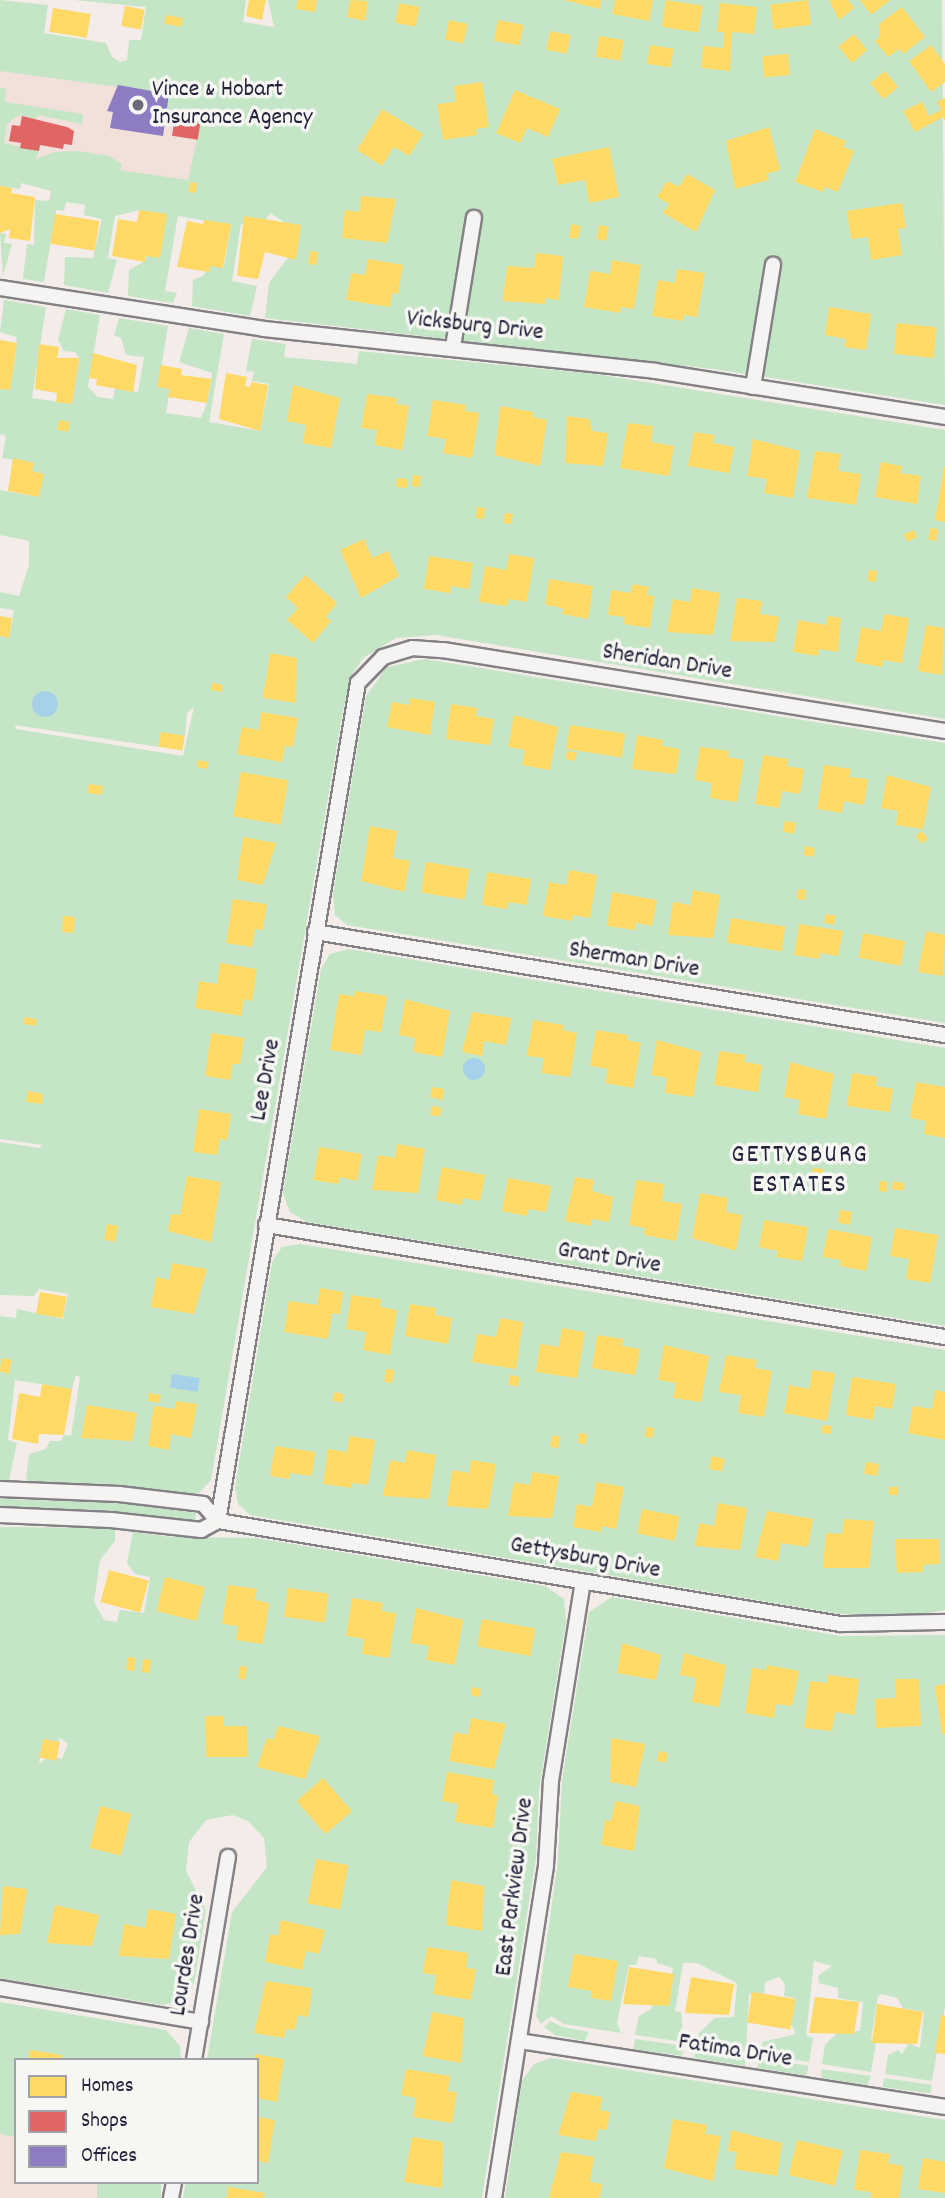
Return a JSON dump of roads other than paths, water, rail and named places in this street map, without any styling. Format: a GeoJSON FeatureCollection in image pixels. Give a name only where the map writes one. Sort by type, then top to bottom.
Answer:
{"type":"FeatureCollection","features":[{"type":"Feature","properties":{"kind":"street"},"geometry":{"type":"LineString","coordinates":[[453,347],[474,218]]}},
{"type":"Feature","properties":{"kind":"street"},"geometry":{"type":"LineString","coordinates":[[753,387],[773,265]]}},
{"type":"Feature","properties":{"kind":"street","name":"Vicksburg Drive"},"geometry":{"type":"LineString","coordinates":[[0,288],[264,329],[453,347],[753,387],[945,418]]}},
{"type":"Feature","properties":{"kind":"street","name":"Sheridan Drive"},"geometry":{"type":"LineString","coordinates":[[383,657],[412,648],[443,650],[945,731]]}},
{"type":"Feature","properties":{"kind":"street","name":"Lee Drive"},"geometry":{"type":"LineString","coordinates":[[218,1521],[358,683],[383,657]]}},
{"type":"Feature","properties":{"kind":"street","name":"Sherman Drive"},"geometry":{"type":"LineString","coordinates":[[316,932],[945,1034]]}},
{"type":"Feature","properties":{"kind":"street","name":"Grant Drive"},"geometry":{"type":"LineString","coordinates":[[266,1226],[945,1337]]}},
{"type":"Feature","properties":{"kind":"street","name":"Gettysburg Drive"},"geometry":{"type":"LineString","coordinates":[[0,1489],[118,1494],[203,1504],[218,1521]]}},
{"type":"Feature","properties":{"kind":"street","name":"Gettysburg Drive"},"geometry":{"type":"LineString","coordinates":[[0,1515],[111,1520],[201,1530],[218,1521],[841,1624],[945,1622]]}},
{"type":"Feature","properties":{"kind":"street","name":"East Parkview Drive"},"geometry":{"type":"LineString","coordinates":[[494,2198],[546,1865],[551,1781],[583,1582]]}},
{"type":"Feature","properties":{"kind":"street","name":"Lourdes Drive"},"geometry":{"type":"LineString","coordinates":[[194,2058],[228,1857]]}},
{"type":"Feature","properties":{"kind":"street"},"geometry":{"type":"LineString","coordinates":[[0,1989],[201,2022]]}},
{"type":"Feature","properties":{"kind":"street","name":"Fatima Drive"},"geometry":{"type":"LineString","coordinates":[[519,2041],[945,2107]]}},
{"type":"Feature","properties":{"kind":"water"},"geometry":{"type":"Polygon","coordinates":[[[45,691],[54,695],[58,704],[54,713],[45,717],[36,713],[32,704],[36,695],[45,691]]]}},
{"type":"Feature","properties":{"kind":"water"},"geometry":{"type":"Polygon","coordinates":[[[474,1058],[484,1065],[485,1069],[478,1079],[474,1080],[464,1073],[463,1069],[470,1059],[474,1058]]]}},
{"type":"Feature","properties":{"kind":"water"},"geometry":{"type":"Polygon","coordinates":[[[172,1374],[200,1378],[198,1392],[170,1388],[172,1374]]]}},
{"type":"Feature","properties":{"kind":"place","name":"Vince & Hobart Insurance Agency"},"geometry":{"type":"Point","coordinates":[138,105]}},
{"type":"Feature","properties":{"kind":"district","name":"GETTYSBURG ESTATES"},"geometry":{"type":"Point","coordinates":[800,1171]}}]}
